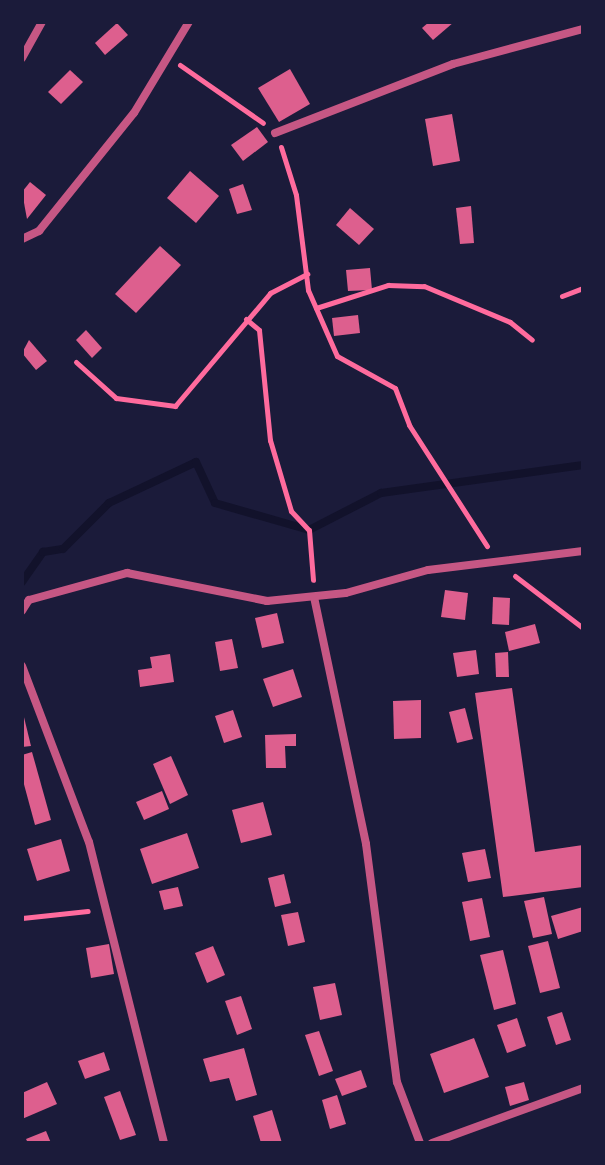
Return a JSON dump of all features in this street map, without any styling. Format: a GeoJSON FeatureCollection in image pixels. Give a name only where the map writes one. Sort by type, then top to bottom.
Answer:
{"type":"FeatureCollection","features":[{"type":"Feature","properties":{"kind":"street"},"geometry":{"type":"LineString","coordinates":[[22,58],[42,22]]}},
{"type":"Feature","properties":{"kind":"street"},"geometry":{"type":"LineString","coordinates":[[22,239],[58,209],[172,60],[189,22]]}},
{"type":"Feature","properties":{"kind":"street"},"geometry":{"type":"LineString","coordinates":[[275,133],[453,64],[583,29]]}},
{"type":"Feature","properties":{"kind":"street"},"geometry":{"type":"LineString","coordinates":[[22,611],[29,600],[127,573],[267,601],[314,597],[428,570],[583,551]]}},
{"type":"Feature","properties":{"kind":"street"},"geometry":{"type":"LineString","coordinates":[[314,597],[366,844],[397,1082],[420,1143]]}},
{"type":"Feature","properties":{"kind":"street"},"geometry":{"type":"LineString","coordinates":[[22,666],[108,907],[164,1143]]}},
{"type":"Feature","properties":{"kind":"street"},"geometry":{"type":"LineString","coordinates":[[432,1143],[583,1088]]}},
{"type":"Feature","properties":{"kind":"path"},"geometry":{"type":"LineString","coordinates":[[172,60],[275,133],[296,195],[307,274],[316,308],[337,356],[395,388],[409,425],[465,502]]}},
{"type":"Feature","properties":{"kind":"path"},"geometry":{"type":"LineString","coordinates":[[76,362],[116,398],[175,406],[270,293],[307,274]]}},
{"type":"Feature","properties":{"kind":"path"},"geometry":{"type":"LineString","coordinates":[[316,308],[388,285],[424,286],[510,322],[532,340]]}},
{"type":"Feature","properties":{"kind":"path"},"geometry":{"type":"LineString","coordinates":[[562,296],[583,288]]}},
{"type":"Feature","properties":{"kind":"path"},"geometry":{"type":"LineString","coordinates":[[246,319],[259,330],[274,454],[291,511],[309,530],[314,597]]}},
{"type":"Feature","properties":{"kind":"path"},"geometry":{"type":"LineString","coordinates":[[22,918],[108,907]]}},
{"type":"Feature","properties":{"kind":"building"},"geometry":{"type":"Polygon","coordinates":[[[429,22],[454,22],[433,40],[422,28],[429,22]]]}},
{"type":"Feature","properties":{"kind":"building"},"geometry":{"type":"Polygon","coordinates":[[[117,23],[128,35],[105,55],[95,43],[117,23]]]}},
{"type":"Feature","properties":{"kind":"building"},"geometry":{"type":"Polygon","coordinates":[[[290,69],[310,104],[279,122],[258,88],[290,69]]]}},
{"type":"Feature","properties":{"kind":"building"},"geometry":{"type":"Polygon","coordinates":[[[70,70],[83,82],[61,104],[48,92],[70,70]]]}},
{"type":"Feature","properties":{"kind":"building"},"geometry":{"type":"Polygon","coordinates":[[[452,114],[460,161],[433,166],[425,119],[452,114]]]}},
{"type":"Feature","properties":{"kind":"building"},"geometry":{"type":"Polygon","coordinates":[[[257,127],[268,142],[243,161],[231,145],[257,127]]]}},
{"type":"Feature","properties":{"kind":"building"},"geometry":{"type":"Polygon","coordinates":[[[190,171],[219,196],[196,223],[167,198],[190,171]]]}},
{"type":"Feature","properties":{"kind":"building"},"geometry":{"type":"Polygon","coordinates":[[[30,182],[46,195],[27,219],[22,192],[30,182]]]}},
{"type":"Feature","properties":{"kind":"building"},"geometry":{"type":"Polygon","coordinates":[[[243,184],[252,210],[237,214],[229,189],[243,184]]]}},
{"type":"Feature","properties":{"kind":"building"},"geometry":{"type":"Polygon","coordinates":[[[471,206],[474,243],[460,244],[456,208],[471,206]]]}},
{"type":"Feature","properties":{"kind":"building"},"geometry":{"type":"Polygon","coordinates":[[[350,208],[374,229],[359,245],[336,225],[350,208]]]}},
{"type":"Feature","properties":{"kind":"building"},"geometry":{"type":"Polygon","coordinates":[[[160,246],[181,265],[136,313],[115,294],[160,246]]]}},
{"type":"Feature","properties":{"kind":"building"},"geometry":{"type":"Polygon","coordinates":[[[370,268],[372,290],[348,291],[346,270],[370,268]]]}},
{"type":"Feature","properties":{"kind":"building"},"geometry":{"type":"Polygon","coordinates":[[[358,315],[360,333],[334,336],[332,318],[358,315]]]}},
{"type":"Feature","properties":{"kind":"building"},"geometry":{"type":"Polygon","coordinates":[[[86,330],[102,348],[92,358],[76,340],[86,330]]]}},
{"type":"Feature","properties":{"kind":"building"},"geometry":{"type":"Polygon","coordinates":[[[29,340],[47,361],[36,370],[22,353],[29,340]]]}},
{"type":"Feature","properties":{"kind":"building"},"geometry":{"type":"Polygon","coordinates":[[[445,590],[468,593],[465,620],[441,617],[445,590]]]}},
{"type":"Feature","properties":{"kind":"building"},"geometry":{"type":"Polygon","coordinates":[[[493,597],[510,598],[509,625],[492,624],[493,597]]]}},
{"type":"Feature","properties":{"kind":"building"},"geometry":{"type":"Polygon","coordinates":[[[277,613],[284,643],[262,648],[255,618],[277,613]]]}},
{"type":"Feature","properties":{"kind":"building"},"geometry":{"type":"Polygon","coordinates":[[[535,624],[540,643],[509,651],[505,632],[535,624]]]}},
{"type":"Feature","properties":{"kind":"building"},"geometry":{"type":"Polygon","coordinates":[[[232,639],[238,668],[220,671],[215,642],[232,639]]]}},
{"type":"Feature","properties":{"kind":"building"},"geometry":{"type":"Polygon","coordinates":[[[476,650],[479,674],[457,677],[453,653],[476,650]]]}},
{"type":"Feature","properties":{"kind":"building"},"geometry":{"type":"Polygon","coordinates":[[[508,652],[509,677],[496,677],[495,653],[508,652]]]}},
{"type":"Feature","properties":{"kind":"building"},"geometry":{"type":"Polygon","coordinates":[[[170,654],[174,682],[140,687],[138,670],[152,668],[150,657],[170,654]]]}},
{"type":"Feature","properties":{"kind":"building"},"geometry":{"type":"Polygon","coordinates":[[[293,669],[302,697],[273,707],[263,679],[293,669]]]}},
{"type":"Feature","properties":{"kind":"building"},"geometry":{"type":"Polygon","coordinates":[[[512,688],[535,852],[583,845],[583,887],[503,897],[475,693],[512,688]]]}},
{"type":"Feature","properties":{"kind":"building"},"geometry":{"type":"Polygon","coordinates":[[[421,700],[421,738],[394,739],[393,701],[421,700]]]}},
{"type":"Feature","properties":{"kind":"building"},"geometry":{"type":"Polygon","coordinates":[[[465,708],[473,739],[457,743],[449,712],[465,708]]]}},
{"type":"Feature","properties":{"kind":"building"},"geometry":{"type":"Polygon","coordinates":[[[22,709],[31,746],[22,747],[22,709]]]}},
{"type":"Feature","properties":{"kind":"building"},"geometry":{"type":"Polygon","coordinates":[[[233,710],[242,737],[224,743],[215,716],[233,710]]]}},
{"type":"Feature","properties":{"kind":"building"},"geometry":{"type":"Polygon","coordinates":[[[296,734],[296,746],[285,746],[286,768],[266,768],[265,735],[296,734]]]}},
{"type":"Feature","properties":{"kind":"building"},"geometry":{"type":"Polygon","coordinates":[[[32,752],[51,820],[35,825],[22,777],[22,755],[32,752]]]}},
{"type":"Feature","properties":{"kind":"building"},"geometry":{"type":"Polygon","coordinates":[[[171,756],[188,795],[170,804],[153,764],[171,756]]]}},
{"type":"Feature","properties":{"kind":"building"},"geometry":{"type":"Polygon","coordinates":[[[162,791],[169,809],[144,820],[136,802],[162,791]]]}},
{"type":"Feature","properties":{"kind":"building"},"geometry":{"type":"Polygon","coordinates":[[[263,802],[272,835],[241,843],[232,810],[263,802]]]}},
{"type":"Feature","properties":{"kind":"building"},"geometry":{"type":"Polygon","coordinates":[[[187,833],[199,868],[152,884],[140,849],[187,833]]]}},
{"type":"Feature","properties":{"kind":"building"},"geometry":{"type":"Polygon","coordinates":[[[61,839],[70,871],[37,881],[27,849],[61,839]]]}},
{"type":"Feature","properties":{"kind":"building"},"geometry":{"type":"Polygon","coordinates":[[[485,849],[491,878],[468,882],[462,853],[485,849]]]}},
{"type":"Feature","properties":{"kind":"building"},"geometry":{"type":"Polygon","coordinates":[[[284,874],[291,903],[275,907],[268,878],[284,874]]]}},
{"type":"Feature","properties":{"kind":"building"},"geometry":{"type":"Polygon","coordinates":[[[178,887],[183,906],[164,910],[159,891],[178,887]]]}},
{"type":"Feature","properties":{"kind":"building"},"geometry":{"type":"Polygon","coordinates":[[[544,897],[552,934],[533,938],[524,901],[544,897]]]}},
{"type":"Feature","properties":{"kind":"building"},"geometry":{"type":"Polygon","coordinates":[[[482,898],[490,937],[470,941],[462,902],[482,898]]]}},
{"type":"Feature","properties":{"kind":"building"},"geometry":{"type":"Polygon","coordinates":[[[583,907],[583,931],[558,939],[551,916],[583,907]]]}},
{"type":"Feature","properties":{"kind":"building"},"geometry":{"type":"Polygon","coordinates":[[[298,912],[305,942],[288,946],[281,915],[298,912]]]}},
{"type":"Feature","properties":{"kind":"building"},"geometry":{"type":"Polygon","coordinates":[[[548,941],[560,988],[540,993],[528,946],[548,941]]]}},
{"type":"Feature","properties":{"kind":"building"},"geometry":{"type":"Polygon","coordinates":[[[109,944],[114,974],[91,978],[86,948],[109,944]]]}},
{"type":"Feature","properties":{"kind":"building"},"geometry":{"type":"Polygon","coordinates":[[[213,946],[225,975],[207,983],[195,953],[213,946]]]}},
{"type":"Feature","properties":{"kind":"building"},"geometry":{"type":"Polygon","coordinates":[[[503,950],[516,1004],[494,1010],[480,955],[503,950]]]}},
{"type":"Feature","properties":{"kind":"building"},"geometry":{"type":"Polygon","coordinates":[[[335,983],[342,1015],[320,1020],[313,987],[335,983]]]}},
{"type":"Feature","properties":{"kind":"building"},"geometry":{"type":"Polygon","coordinates":[[[241,996],[252,1029],[237,1035],[225,1001],[241,996]]]}},
{"type":"Feature","properties":{"kind":"building"},"geometry":{"type":"Polygon","coordinates":[[[562,1012],[571,1040],[556,1045],[547,1017],[562,1012]]]}},
{"type":"Feature","properties":{"kind":"building"},"geometry":{"type":"Polygon","coordinates":[[[517,1018],[526,1046],[507,1053],[497,1025],[517,1018]]]}},
{"type":"Feature","properties":{"kind":"building"},"geometry":{"type":"Polygon","coordinates":[[[319,1031],[333,1071],[319,1076],[305,1035],[319,1031]]]}},
{"type":"Feature","properties":{"kind":"building"},"geometry":{"type":"Polygon","coordinates":[[[474,1038],[489,1077],[444,1093],[430,1054],[474,1038]]]}},
{"type":"Feature","properties":{"kind":"building"},"geometry":{"type":"Polygon","coordinates":[[[244,1048],[257,1095],[236,1101],[229,1078],[210,1082],[203,1059],[244,1048]]]}},
{"type":"Feature","properties":{"kind":"building"},"geometry":{"type":"Polygon","coordinates":[[[104,1052],[110,1070],[85,1079],[78,1061],[104,1052]]]}},
{"type":"Feature","properties":{"kind":"building"},"geometry":{"type":"Polygon","coordinates":[[[361,1070],[367,1087],[342,1096],[335,1079],[361,1070]]]}},
{"type":"Feature","properties":{"kind":"building"},"geometry":{"type":"Polygon","coordinates":[[[47,1082],[57,1104],[22,1119],[22,1093],[47,1082]]]}},
{"type":"Feature","properties":{"kind":"building"},"geometry":{"type":"Polygon","coordinates":[[[524,1082],[529,1100],[510,1106],[505,1087],[524,1082]]]}},
{"type":"Feature","properties":{"kind":"building"},"geometry":{"type":"Polygon","coordinates":[[[120,1091],[136,1135],[120,1140],[104,1097],[120,1091]]]}},
{"type":"Feature","properties":{"kind":"building"},"geometry":{"type":"Polygon","coordinates":[[[337,1095],[346,1124],[330,1129],[322,1100],[337,1095]]]}},
{"type":"Feature","properties":{"kind":"building"},"geometry":{"type":"Polygon","coordinates":[[[272,1110],[282,1143],[261,1143],[253,1116],[272,1110]]]}},
{"type":"Feature","properties":{"kind":"building"},"geometry":{"type":"Polygon","coordinates":[[[46,1131],[51,1143],[28,1143],[26,1139],[46,1131]]]}},
{"type":"Feature","properties":{"kind":"waterway"},"geometry":{"type":"LineString","coordinates":[[22,582],[43,552],[63,549],[109,503],[196,462],[215,503],[309,530],[381,493],[583,465]]}}]}
